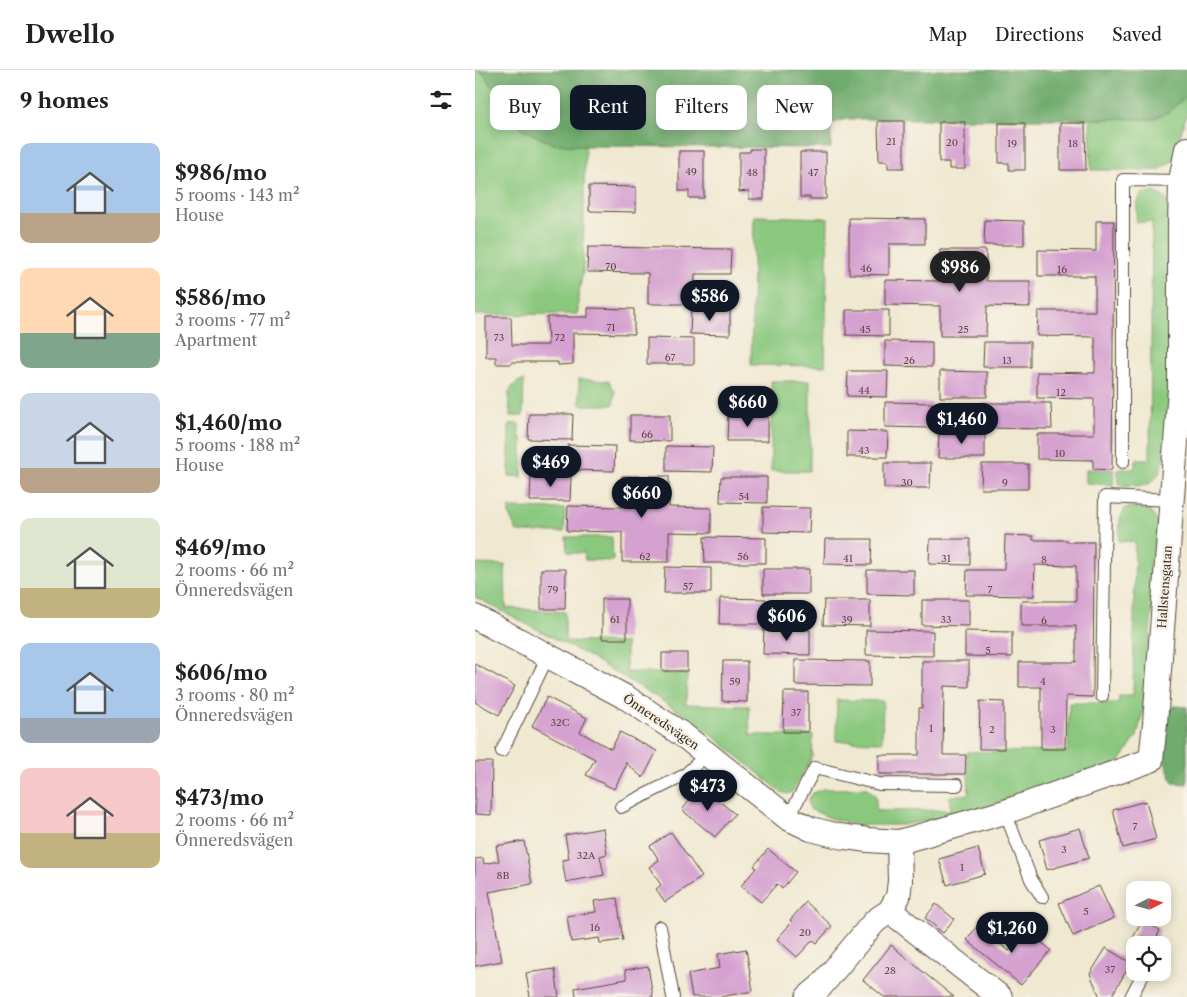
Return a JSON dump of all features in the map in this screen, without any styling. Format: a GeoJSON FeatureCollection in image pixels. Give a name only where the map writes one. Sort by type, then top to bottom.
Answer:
{"type":"FeatureCollection","features":[{"type":"Feature","properties":{"kind":"street","name":"Hallstensgatan"},"geometry":{"type":"LineString","coordinates":[[899,842],[1005,812],[1151,760],[1180,389],[1179,225],[1181,181],[1187,149]]}},
{"type":"Feature","properties":{"kind":"street","name":"Önneredsvägen"},"geometry":{"type":"LineString","coordinates":[[475,617],[627,698],[683,735],[788,818],[811,829],[839,836],[899,842]]}},
{"type":"Feature","properties":{"kind":"street"},"geometry":{"type":"LineString","coordinates":[[808,997],[820,987],[875,921],[890,911],[897,897],[900,881],[899,842]]}},
{"type":"Feature","properties":{"kind":"street"},"geometry":{"type":"LineString","coordinates":[[890,911],[1000,997]]}},
{"type":"Feature","properties":{"kind":"lane"},"geometry":{"type":"LineString","coordinates":[[1123,462],[1123,180],[1181,181]]}},
{"type":"Feature","properties":{"kind":"lane"},"geometry":{"type":"LineString","coordinates":[[1102,696],[1105,497],[1172,500]]}},
{"type":"Feature","properties":{"kind":"lane"},"geometry":{"type":"LineString","coordinates":[[502,751],[548,656]]}},
{"type":"Feature","properties":{"kind":"lane"},"geometry":{"type":"LineString","coordinates":[[621,807],[685,775],[707,754]]}},
{"type":"Feature","properties":{"kind":"lane"},"geometry":{"type":"LineString","coordinates":[[788,818],[815,768],[879,784],[957,785]]}},
{"type":"Feature","properties":{"kind":"lane"},"geometry":{"type":"LineString","coordinates":[[1005,812],[1031,880],[1043,897]]}},
{"type":"Feature","properties":{"kind":"lane"},"geometry":{"type":"LineString","coordinates":[[660,927],[673,997]]}},
{"type":"Feature","properties":{"kind":"lane"},"geometry":{"type":"LineString","coordinates":[[1131,997],[1139,981]]}},
{"type":"Feature","properties":{"kind":"green space"},"geometry":{"type":"Polygon","coordinates":[[[475,70],[479,70],[491,85],[490,130],[524,130],[553,144],[585,146],[583,271],[578,298],[578,314],[475,315],[475,70]]]}},
{"type":"Feature","properties":{"kind":"green space"},"geometry":{"type":"Polygon","coordinates":[[[479,70],[1187,70],[1187,95],[1170,111],[1153,119],[846,119],[832,124],[832,85],[757,85],[757,130],[831,130],[831,148],[585,146],[553,144],[524,130],[560,130],[560,85],[491,85],[479,70]]]}},
{"type":"Feature","properties":{"kind":"green space"},"geometry":{"type":"Polygon","coordinates":[[[1187,95],[1187,112],[1174,160],[1159,170],[1091,170],[1090,119],[1153,119],[1170,111],[1187,95]]]}},
{"type":"Feature","properties":{"kind":"green space"},"geometry":{"type":"Polygon","coordinates":[[[1155,192],[1165,198],[1171,210],[1169,431],[1160,472],[1151,483],[1141,486],[1119,485],[1119,469],[1134,469],[1137,459],[1150,459],[1152,222],[1136,222],[1137,202],[1142,194],[1155,192]]]}},
{"type":"Feature","properties":{"kind":"green space"},"geometry":{"type":"Polygon","coordinates":[[[754,216],[828,218],[825,366],[751,365],[754,216]]]}},
{"type":"Feature","properties":{"kind":"green space"},"geometry":{"type":"Polygon","coordinates":[[[579,379],[609,381],[615,392],[613,405],[580,405],[579,379]]]}},
{"type":"Feature","properties":{"kind":"green space"},"geometry":{"type":"Polygon","coordinates":[[[524,380],[523,416],[510,416],[509,391],[517,382],[524,380]]]}},
{"type":"Feature","properties":{"kind":"green space"},"geometry":{"type":"Polygon","coordinates":[[[771,381],[810,381],[810,471],[771,471],[771,381]]]}},
{"type":"Feature","properties":{"kind":"green space"},"geometry":{"type":"Polygon","coordinates":[[[509,424],[519,424],[519,437],[522,438],[522,477],[509,476],[509,424]]]}},
{"type":"Feature","properties":{"kind":"green space"},"geometry":{"type":"Polygon","coordinates":[[[1086,469],[1114,470],[1113,485],[1086,483],[1086,469]]]}},
{"type":"Feature","properties":{"kind":"green space"},"geometry":{"type":"Polygon","coordinates":[[[1138,507],[1150,511],[1158,523],[1158,544],[1143,712],[1137,736],[1119,763],[1091,775],[952,816],[902,825],[859,825],[830,818],[810,809],[808,800],[813,793],[823,789],[867,788],[876,796],[876,811],[950,810],[950,796],[969,794],[967,752],[1068,751],[1069,703],[1118,703],[1119,696],[1133,696],[1135,542],[1119,541],[1120,519],[1125,508],[1138,507]]]}},
{"type":"Feature","properties":{"kind":"green space"},"geometry":{"type":"Polygon","coordinates":[[[509,508],[565,509],[564,532],[517,532],[509,515],[509,508]]]}},
{"type":"Feature","properties":{"kind":"green space"},"geometry":{"type":"Polygon","coordinates":[[[566,537],[612,537],[613,561],[585,560],[584,553],[569,553],[567,551],[566,537]]]}},
{"type":"Feature","properties":{"kind":"green space"},"geometry":{"type":"Polygon","coordinates":[[[475,564],[505,565],[506,608],[565,612],[565,641],[626,643],[626,672],[687,674],[686,704],[749,706],[750,735],[813,735],[812,757],[792,792],[787,794],[781,792],[701,726],[642,688],[588,656],[475,597],[475,564]]]}},
{"type":"Feature","properties":{"kind":"green space"},"geometry":{"type":"Polygon","coordinates":[[[837,700],[883,701],[882,742],[836,741],[837,700]]]}},
{"type":"Feature","properties":{"kind":"green space"},"geometry":{"type":"Polygon","coordinates":[[[1174,706],[1187,707],[1187,784],[1173,783],[1165,763],[1163,719],[1174,706]]]}},
{"type":"Feature","properties":{"kind":"building"},"geometry":{"type":"Polygon","coordinates":[[[878,121],[904,121],[904,168],[888,168],[888,161],[879,161],[878,121]]]}},
{"type":"Feature","properties":{"kind":"building"},"geometry":{"type":"Polygon","coordinates":[[[939,122],[965,122],[965,169],[949,169],[949,162],[939,162],[939,122]]]}},
{"type":"Feature","properties":{"kind":"building"},"geometry":{"type":"Polygon","coordinates":[[[999,123],[1025,123],[1025,170],[1009,170],[1009,163],[999,163],[999,123]]]}},
{"type":"Feature","properties":{"kind":"building"},"geometry":{"type":"Polygon","coordinates":[[[1060,123],[1085,123],[1086,170],[1060,170],[1060,123]]]}},
{"type":"Feature","properties":{"kind":"building"},"geometry":{"type":"Polygon","coordinates":[[[750,149],[764,149],[764,199],[749,199],[749,191],[739,192],[739,152],[750,152],[750,149]]]}},
{"type":"Feature","properties":{"kind":"building"},"geometry":{"type":"Polygon","coordinates":[[[679,151],[704,151],[704,198],[689,198],[689,191],[679,191],[679,151]]]}},
{"type":"Feature","properties":{"kind":"building"},"geometry":{"type":"Polygon","coordinates":[[[800,152],[826,152],[826,199],[800,197],[800,152]]]}},
{"type":"Feature","properties":{"kind":"building"},"geometry":{"type":"Polygon","coordinates":[[[589,186],[636,187],[636,212],[589,211],[589,186]]]}},
{"type":"Feature","properties":{"kind":"building"},"geometry":{"type":"Polygon","coordinates":[[[849,218],[925,219],[925,244],[889,244],[889,275],[849,274],[849,218]]]}},
{"type":"Feature","properties":{"kind":"building"},"geometry":{"type":"Polygon","coordinates":[[[985,220],[1024,221],[1024,245],[984,245],[985,220]]]}},
{"type":"Feature","properties":{"kind":"building"},"geometry":{"type":"Polygon","coordinates":[[[1096,221],[1114,221],[1112,470],[1093,469],[1093,460],[1037,459],[1037,434],[1094,434],[1094,399],[1037,398],[1037,372],[1095,373],[1095,337],[1037,336],[1038,311],[1095,311],[1095,276],[1038,276],[1038,250],[1096,251],[1096,221]]]}},
{"type":"Feature","properties":{"kind":"building"},"geometry":{"type":"Polygon","coordinates":[[[588,247],[731,249],[730,274],[695,274],[694,304],[648,304],[648,273],[587,272],[588,247]]]}},
{"type":"Feature","properties":{"kind":"building"},"geometry":{"type":"Polygon","coordinates":[[[940,250],[986,250],[986,281],[1030,281],[1030,307],[987,306],[986,336],[940,336],[940,306],[885,305],[885,280],[940,281],[940,250]]]}},
{"type":"Feature","properties":{"kind":"building"},"geometry":{"type":"Polygon","coordinates":[[[588,308],[634,309],[634,334],[573,333],[573,364],[558,365],[558,362],[512,362],[512,364],[496,364],[496,357],[486,357],[486,317],[511,317],[512,345],[548,345],[547,317],[588,317],[588,308]]]}},
{"type":"Feature","properties":{"kind":"building"},"geometry":{"type":"Polygon","coordinates":[[[691,309],[730,310],[730,335],[690,334],[691,309]]]}},
{"type":"Feature","properties":{"kind":"building"},"geometry":{"type":"Polygon","coordinates":[[[846,310],[889,310],[889,336],[846,335],[846,310]]]}},
{"type":"Feature","properties":{"kind":"building"},"geometry":{"type":"Polygon","coordinates":[[[647,338],[694,339],[694,364],[647,364],[647,338]]]}},
{"type":"Feature","properties":{"kind":"building"},"geometry":{"type":"Polygon","coordinates":[[[885,341],[932,342],[932,367],[885,366],[885,341]]]}},
{"type":"Feature","properties":{"kind":"building"},"geometry":{"type":"Polygon","coordinates":[[[984,342],[1030,342],[1030,367],[983,367],[984,342]]]}},
{"type":"Feature","properties":{"kind":"building"},"geometry":{"type":"Polygon","coordinates":[[[848,371],[888,371],[887,397],[847,396],[848,371]]]}},
{"type":"Feature","properties":{"kind":"building"},"geometry":{"type":"Polygon","coordinates":[[[940,371],[987,372],[987,397],[940,397],[940,371]]]}},
{"type":"Feature","properties":{"kind":"building"},"geometry":{"type":"Polygon","coordinates":[[[885,402],[932,403],[931,428],[885,427],[885,402]]]}},
{"type":"Feature","properties":{"kind":"building"},"geometry":{"type":"Polygon","coordinates":[[[983,403],[1051,403],[1052,429],[983,428],[983,403]]]}},
{"type":"Feature","properties":{"kind":"building"},"geometry":{"type":"Polygon","coordinates":[[[529,414],[573,414],[572,440],[528,439],[529,414]]]}},
{"type":"Feature","properties":{"kind":"building"},"geometry":{"type":"Polygon","coordinates":[[[630,415],[670,415],[670,441],[630,440],[630,415]]]}},
{"type":"Feature","properties":{"kind":"building"},"geometry":{"type":"Polygon","coordinates":[[[728,415],[768,416],[768,441],[727,441],[728,415]]]}},
{"type":"Feature","properties":{"kind":"building"},"geometry":{"type":"Polygon","coordinates":[[[847,431],[888,432],[887,457],[847,457],[847,431]]]}},
{"type":"Feature","properties":{"kind":"building"},"geometry":{"type":"Polygon","coordinates":[[[939,432],[985,433],[985,458],[938,458],[939,432]]]}},
{"type":"Feature","properties":{"kind":"building"},"geometry":{"type":"Polygon","coordinates":[[[568,445],[615,446],[614,471],[568,470],[568,445]]]}},
{"type":"Feature","properties":{"kind":"building"},"geometry":{"type":"Polygon","coordinates":[[[666,446],[713,447],[712,472],[666,471],[666,446]]]}},
{"type":"Feature","properties":{"kind":"building"},"geometry":{"type":"Polygon","coordinates":[[[884,463],[931,463],[930,488],[884,488],[884,463]]]}},
{"type":"Feature","properties":{"kind":"building"},"geometry":{"type":"Polygon","coordinates":[[[982,464],[1028,464],[1028,489],[981,489],[982,464]]]}},
{"type":"Feature","properties":{"kind":"building"},"geometry":{"type":"Polygon","coordinates":[[[531,475],[571,475],[570,501],[530,501],[531,475]]]}},
{"type":"Feature","properties":{"kind":"building"},"geometry":{"type":"Polygon","coordinates":[[[622,476],[669,476],[669,507],[711,508],[711,533],[669,532],[669,562],[622,562],[622,532],[567,531],[568,506],[622,507],[622,476]]]}},
{"type":"Feature","properties":{"kind":"building"},"geometry":{"type":"Polygon","coordinates":[[[721,477],[767,477],[767,503],[720,502],[721,477]]]}},
{"type":"Feature","properties":{"kind":"building"},"geometry":{"type":"Polygon","coordinates":[[[763,507],[810,508],[809,533],[763,532],[763,507]]]}},
{"type":"Feature","properties":{"kind":"building"},"geometry":{"type":"Polygon","coordinates":[[[1005,535],[1033,536],[1033,540],[1094,542],[1093,697],[1066,696],[1065,749],[1041,749],[1041,687],[1019,687],[1019,662],[1076,662],[1076,626],[1021,626],[1021,601],[1076,601],[1076,566],[1035,565],[1034,596],[966,595],[967,570],[1004,570],[1005,535]]]}},
{"type":"Feature","properties":{"kind":"building"},"geometry":{"type":"Polygon","coordinates":[[[704,537],[766,538],[766,563],[705,563],[704,537]]]}},
{"type":"Feature","properties":{"kind":"building"},"geometry":{"type":"Polygon","coordinates":[[[825,539],[872,539],[871,565],[824,564],[825,539]]]}},
{"type":"Feature","properties":{"kind":"building"},"geometry":{"type":"Polygon","coordinates":[[[930,539],[970,539],[970,565],[929,564],[930,539]]]}},
{"type":"Feature","properties":{"kind":"building"},"geometry":{"type":"Polygon","coordinates":[[[665,567],[711,568],[711,593],[664,593],[665,567]]]}},
{"type":"Feature","properties":{"kind":"building"},"geometry":{"type":"Polygon","coordinates":[[[541,569],[566,569],[565,609],[541,609],[541,569]]]}},
{"type":"Feature","properties":{"kind":"building"},"geometry":{"type":"Polygon","coordinates":[[[763,569],[809,569],[809,594],[763,594],[763,569]]]}},
{"type":"Feature","properties":{"kind":"building"},"geometry":{"type":"Polygon","coordinates":[[[867,570],[914,570],[914,595],[867,594],[867,570]]]}},
{"type":"Feature","properties":{"kind":"building"},"geometry":{"type":"Polygon","coordinates":[[[720,598],[766,599],[766,624],[719,624],[720,598]]]}},
{"type":"Feature","properties":{"kind":"building"},"geometry":{"type":"Polygon","coordinates":[[[602,599],[627,599],[627,639],[602,639],[602,599]]]}},
{"type":"Feature","properties":{"kind":"building"},"geometry":{"type":"Polygon","coordinates":[[[824,600],[870,600],[870,626],[823,625],[824,600]]]}},
{"type":"Feature","properties":{"kind":"building"},"geometry":{"type":"Polygon","coordinates":[[[922,600],[969,600],[969,626],[922,625],[922,600]]]}},
{"type":"Feature","properties":{"kind":"building"},"geometry":{"type":"Polygon","coordinates":[[[764,629],[810,630],[810,655],[763,654],[764,629]]]}},
{"type":"Feature","properties":{"kind":"building"},"geometry":{"type":"Polygon","coordinates":[[[866,630],[933,631],[933,656],[866,655],[866,630]]]}},
{"type":"Feature","properties":{"kind":"building"},"geometry":{"type":"Polygon","coordinates":[[[965,631],[1012,632],[1012,657],[965,656],[965,631]]]}},
{"type":"Feature","properties":{"kind":"building"},"geometry":{"type":"Polygon","coordinates":[[[662,653],[687,653],[687,671],[662,671],[662,653]]]}},
{"type":"Feature","properties":{"kind":"building"},"geometry":{"type":"Polygon","coordinates":[[[795,660],[870,661],[870,686],[795,685],[795,660]]]}},
{"type":"Feature","properties":{"kind":"building"},"geometry":{"type":"Polygon","coordinates":[[[723,661],[747,661],[747,702],[722,701],[723,661]]]}},
{"type":"Feature","properties":{"kind":"building"},"geometry":{"type":"Polygon","coordinates":[[[922,661],[969,661],[969,687],[944,686],[943,755],[966,755],[965,774],[879,774],[879,755],[919,755],[922,661]]]}},
{"type":"Feature","properties":{"kind":"building"},"geometry":{"type":"Polygon","coordinates":[[[475,664],[515,686],[499,715],[475,702],[475,664]]]}},
{"type":"Feature","properties":{"kind":"building"},"geometry":{"type":"Polygon","coordinates":[[[784,692],[808,692],[808,732],[783,732],[784,692]]]}},
{"type":"Feature","properties":{"kind":"building"},"geometry":{"type":"Polygon","coordinates":[[[547,697],[587,718],[580,732],[611,749],[620,732],[657,751],[643,778],[625,762],[626,766],[614,789],[586,775],[595,759],[532,726],[547,697]]]}},
{"type":"Feature","properties":{"kind":"building"},"geometry":{"type":"Polygon","coordinates":[[[980,701],[1004,702],[1004,749],[979,749],[980,701]]]}},
{"type":"Feature","properties":{"kind":"building"},"geometry":{"type":"Polygon","coordinates":[[[475,762],[492,762],[491,815],[475,814],[475,762]]]}},
{"type":"Feature","properties":{"kind":"building"},"geometry":{"type":"Polygon","coordinates":[[[701,786],[735,814],[715,837],[682,810],[701,786]]]}},
{"type":"Feature","properties":{"kind":"building"},"geometry":{"type":"Polygon","coordinates":[[[1146,801],[1156,839],[1123,848],[1113,810],[1146,801]]]}},
{"type":"Feature","properties":{"kind":"building"},"geometry":{"type":"Polygon","coordinates":[[[603,828],[607,854],[600,856],[604,875],[566,882],[562,860],[569,859],[565,835],[603,828]]]}},
{"type":"Feature","properties":{"kind":"building"},"geometry":{"type":"Polygon","coordinates":[[[1080,828],[1089,858],[1047,870],[1039,840],[1080,828]]]}},
{"type":"Feature","properties":{"kind":"building"},"geometry":{"type":"Polygon","coordinates":[[[671,832],[702,877],[665,902],[656,889],[661,885],[649,867],[659,860],[650,846],[671,832]]]}},
{"type":"Feature","properties":{"kind":"building"},"geometry":{"type":"Polygon","coordinates":[[[524,841],[532,884],[489,892],[502,961],[475,966],[475,859],[483,858],[484,864],[499,861],[496,846],[524,841]]]}},
{"type":"Feature","properties":{"kind":"building"},"geometry":{"type":"Polygon","coordinates":[[[978,848],[985,874],[947,885],[939,859],[978,848]]]}},
{"type":"Feature","properties":{"kind":"building"},"geometry":{"type":"Polygon","coordinates":[[[768,849],[796,872],[782,889],[777,884],[761,902],[741,886],[756,868],[754,866],[768,849]]]}},
{"type":"Feature","properties":{"kind":"building"},"geometry":{"type":"Polygon","coordinates":[[[1099,886],[1114,918],[1073,936],[1059,903],[1099,886]]]}},
{"type":"Feature","properties":{"kind":"building"},"geometry":{"type":"Polygon","coordinates":[[[617,898],[623,940],[600,943],[599,938],[571,942],[567,916],[596,912],[594,901],[617,898]]]}},
{"type":"Feature","properties":{"kind":"building"},"geometry":{"type":"Polygon","coordinates":[[[806,902],[832,926],[817,943],[813,940],[797,957],[777,939],[806,902]]]}},
{"type":"Feature","properties":{"kind":"building"},"geometry":{"type":"Polygon","coordinates":[[[936,904],[954,919],[943,933],[925,918],[936,904]]]}},
{"type":"Feature","properties":{"kind":"building"},"geometry":{"type":"Polygon","coordinates":[[[977,926],[1009,951],[1027,930],[1051,950],[1021,985],[967,940],[977,926]]]}},
{"type":"Feature","properties":{"kind":"building"},"geometry":{"type":"Polygon","coordinates":[[[1139,926],[1152,926],[1160,930],[1157,936],[1134,936],[1139,926]]]}},
{"type":"Feature","properties":{"kind":"building"},"geometry":{"type":"Polygon","coordinates":[[[891,945],[954,997],[884,997],[863,980],[891,945]]]}},
{"type":"Feature","properties":{"kind":"building"},"geometry":{"type":"Polygon","coordinates":[[[1106,948],[1126,960],[1126,972],[1111,997],[1100,997],[1090,974],[1106,948]]]}},
{"type":"Feature","properties":{"kind":"building"},"geometry":{"type":"Polygon","coordinates":[[[746,949],[753,991],[720,997],[692,997],[688,974],[720,968],[718,954],[746,949]]]}},
{"type":"Feature","properties":{"kind":"building"},"geometry":{"type":"Polygon","coordinates":[[[648,966],[653,997],[576,997],[575,988],[627,979],[625,970],[648,966]]]}},
{"type":"Feature","properties":{"kind":"building"},"geometry":{"type":"Polygon","coordinates":[[[555,969],[559,997],[530,997],[526,973],[555,969]]]}}]}
